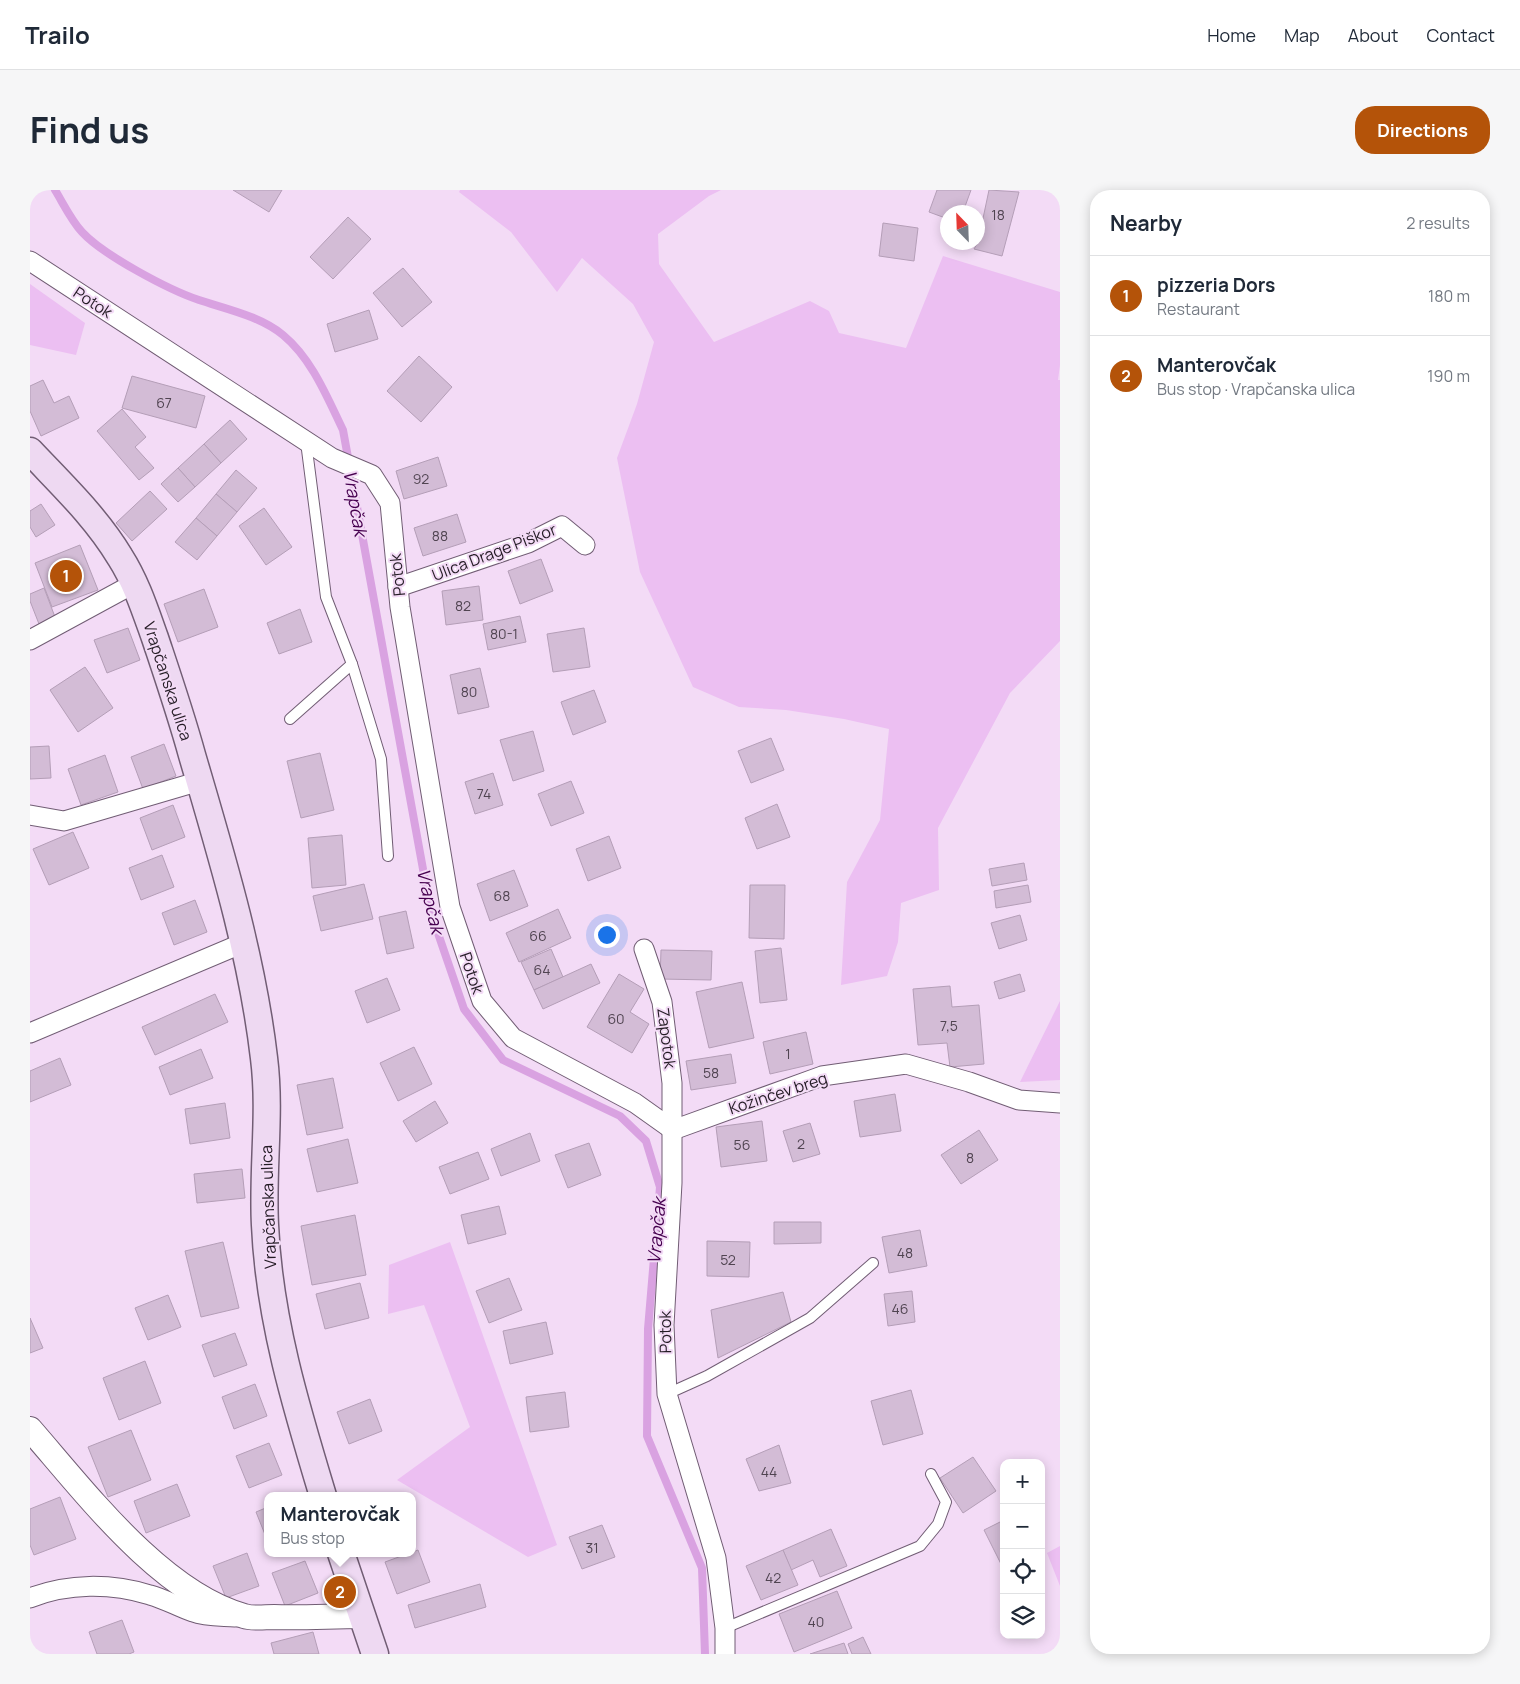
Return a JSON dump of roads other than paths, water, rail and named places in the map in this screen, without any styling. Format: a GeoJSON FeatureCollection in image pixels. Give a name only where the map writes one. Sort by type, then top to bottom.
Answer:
{"type":"FeatureCollection","features":[{"type":"Feature","properties":{"kind":"main road","name":"Vrapčanska ulica"},"geometry":{"type":"LineString","coordinates":[[30,451],[76,499],[105,533],[135,584],[177,703],[200,781],[243,942],[256,1005],[264,1061],[265,1223],[272,1294],[285,1365],[322,1492]]}},
{"type":"Feature","properties":{"kind":"main road"},"geometry":{"type":"LineString","coordinates":[[342,1557],[375,1654]]}},
{"type":"Feature","properties":{"kind":"street","name":"Potok"},"geometry":{"type":"LineString","coordinates":[[30,261],[306,442],[340,462],[372,475],[390,503],[398,587],[450,907],[482,1001],[513,1038],[635,1102],[673,1130],[664,1325],[667,1394],[716,1558],[725,1628],[725,1654]]}},
{"type":"Feature","properties":{"kind":"street","name":"Ulica Drage Piškor"},"geometry":{"type":"LineString","coordinates":[[398,587],[528,543],[562,526],[585,545]]}},
{"type":"Feature","properties":{"kind":"street"},"geometry":{"type":"LineString","coordinates":[[30,640],[135,584]]}},
{"type":"Feature","properties":{"kind":"street"},"geometry":{"type":"LineString","coordinates":[[30,815],[64,821],[200,781]]}},
{"type":"Feature","properties":{"kind":"street"},"geometry":{"type":"LineString","coordinates":[[30,1033],[243,942]]}},
{"type":"Feature","properties":{"kind":"street","name":"Zapotok"},"geometry":{"type":"LineString","coordinates":[[644,949],[662,1002],[672,1083],[673,1130]]}},
{"type":"Feature","properties":{"kind":"street","name":"Kožinčev breg"},"geometry":{"type":"LineString","coordinates":[[673,1130],[822,1076],[906,1064],[969,1082],[1019,1100],[1060,1103]]}},
{"type":"Feature","properties":{"kind":"street"},"geometry":{"type":"LineString","coordinates":[[30,1429],[123,1534],[181,1585],[211,1604],[246,1617]]}},
{"type":"Feature","properties":{"kind":"street"},"geometry":{"type":"LineString","coordinates":[[30,1598],[47,1592],[81,1586],[115,1587],[150,1595],[194,1613],[246,1617],[336,1618],[361,1616]]}},
{"type":"Feature","properties":{"kind":"lane"},"geometry":{"type":"LineString","coordinates":[[306,442],[326,597],[352,664],[381,760],[388,856]]}},
{"type":"Feature","properties":{"kind":"lane"},"geometry":{"type":"LineString","coordinates":[[290,719],[352,664]]}},
{"type":"Feature","properties":{"kind":"lane"},"geometry":{"type":"LineString","coordinates":[[667,1394],[707,1376],[810,1318],[873,1263]]}},
{"type":"Feature","properties":{"kind":"lane"},"geometry":{"type":"LineString","coordinates":[[725,1628],[920,1546],[938,1524],[946,1502],[931,1474]]}},
{"type":"Feature","properties":{"kind":"waterway","name":"Vrapčak"},"geometry":{"type":"LineString","coordinates":[[55,190],[82,232],[120,261],[186,295],[253,318],[274,328],[283,335],[311,367],[343,430],[431,913],[464,1009],[503,1060],[620,1116],[646,1141],[660,1187],[648,1329],[647,1436],[702,1568],[705,1654]]}},
{"type":"Feature","properties":{"kind":"place","name":"pizzeria Dors"},"geometry":{"type":"Point","coordinates":[66,576]}},
{"type":"Feature","properties":{"kind":"place","name":"Manterovčak"},"geometry":{"type":"Point","coordinates":[340,1592]}}]}
